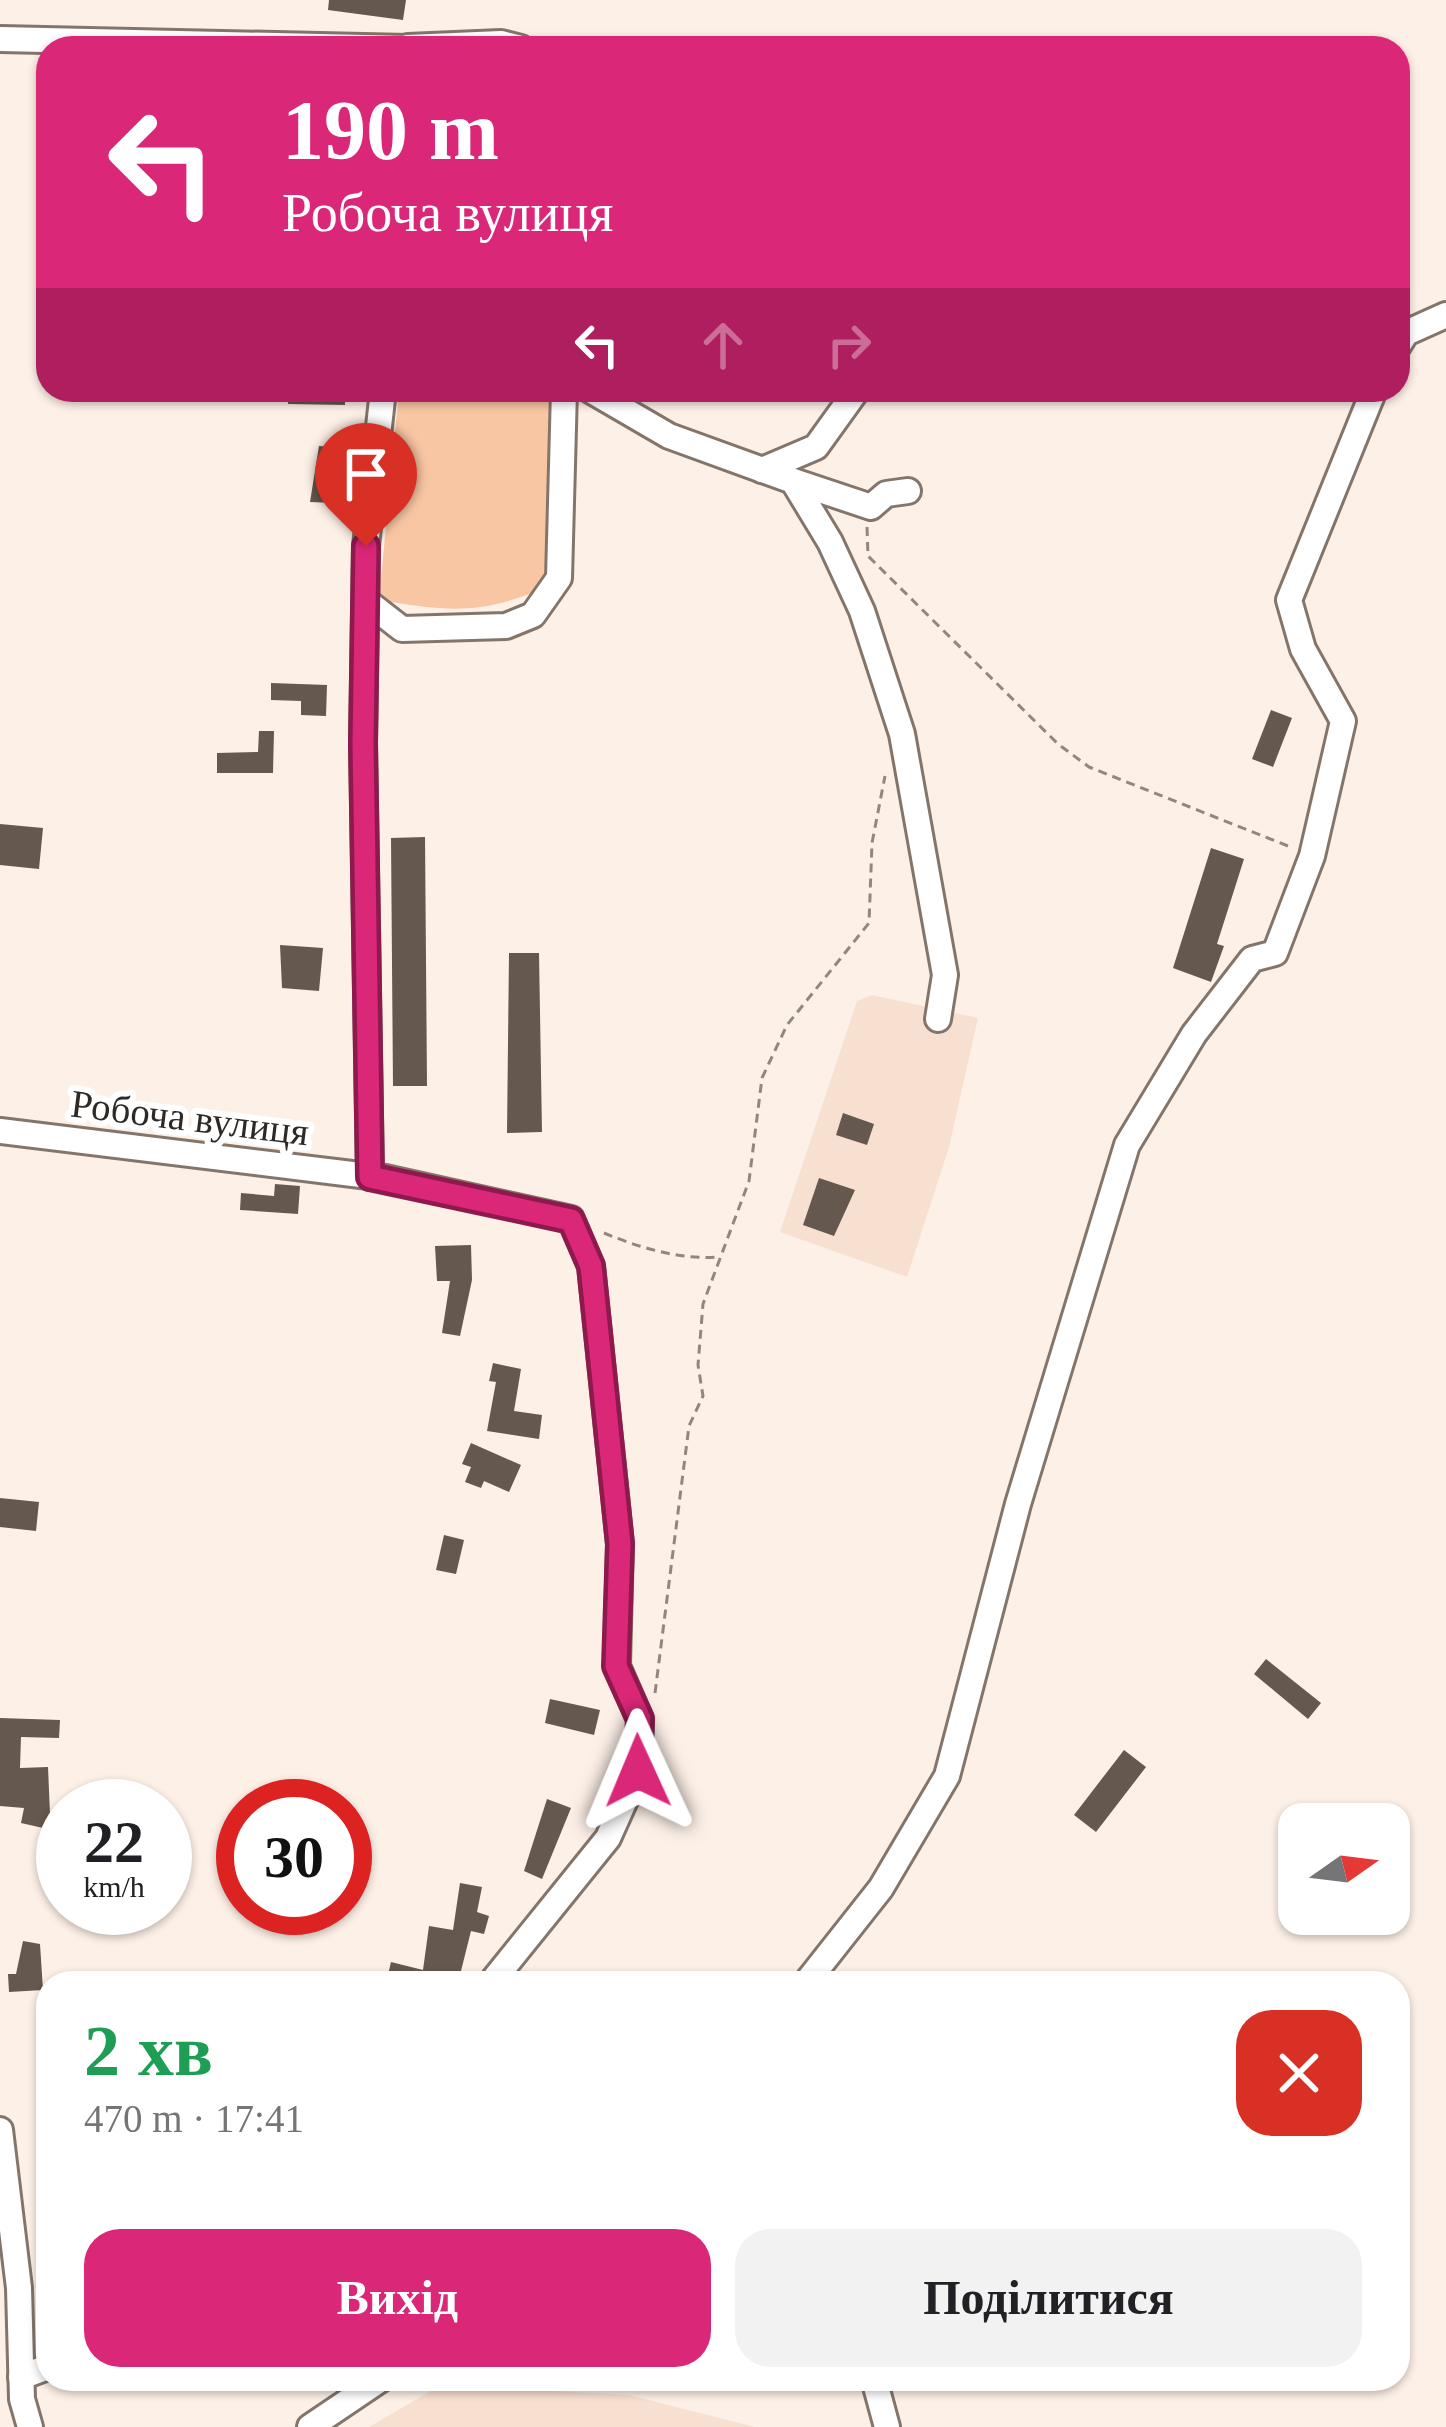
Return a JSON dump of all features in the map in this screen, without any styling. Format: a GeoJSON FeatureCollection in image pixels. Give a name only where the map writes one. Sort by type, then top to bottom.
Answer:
{"type":"FeatureCollection","features":[{"type":"Feature","properties":{"kind":"street"},"geometry":{"type":"LineString","coordinates":[[0,39],[36,40]]}},
{"type":"Feature","properties":{"kind":"street"},"geometry":{"type":"LineString","coordinates":[[1410,331],[1446,315]]}},
{"type":"Feature","properties":{"kind":"street","name":"Робоча вулиця"},"geometry":{"type":"LineString","coordinates":[[370,1177],[365,601],[381,402]]}},
{"type":"Feature","properties":{"kind":"street"},"geometry":{"type":"LineString","coordinates":[[365,601],[402,629],[506,626],[533,615],[559,578],[563,402]]}},
{"type":"Feature","properties":{"kind":"street"},"geometry":{"type":"LineString","coordinates":[[611,402],[669,436],[871,508],[886,494],[908,491]]}},
{"type":"Feature","properties":{"kind":"street"},"geometry":{"type":"LineString","coordinates":[[762,470],[816,447],[848,402]]}},
{"type":"Feature","properties":{"kind":"street"},"geometry":{"type":"LineString","coordinates":[[815,1971],[881,1888],[947,1776],[1018,1504],[1127,1145],[1209,1016],[1252,959],[1275,953],[1312,856],[1343,721],[1303,650],[1289,600],[1368,402]]}},
{"type":"Feature","properties":{"kind":"street"},"geometry":{"type":"LineString","coordinates":[[794,481],[830,542],[862,611],[902,734],[945,975],[938,1018]]}},
{"type":"Feature","properties":{"kind":"street","name":"Робоча вулиця"},"geometry":{"type":"LineString","coordinates":[[0,1131],[370,1177],[571,1220]]}},
{"type":"Feature","properties":{"kind":"street"},"geometry":{"type":"LineString","coordinates":[[500,1971],[608,1838],[638,1771],[640,1719],[616,1666],[620,1544],[591,1266],[571,1220]]}},
{"type":"Feature","properties":{"kind":"street"},"geometry":{"type":"LineString","coordinates":[[0,2130],[19,2288],[21,2377],[30,2427]]}},
{"type":"Feature","properties":{"kind":"street"},"geometry":{"type":"LineString","coordinates":[[21,2377],[36,2371]]}},
{"type":"Feature","properties":{"kind":"street"},"geometry":{"type":"LineString","coordinates":[[310,2427],[363,2391]]}},
{"type":"Feature","properties":{"kind":"street"},"geometry":{"type":"LineString","coordinates":[[877,2391],[886,2427]]}},
{"type":"Feature","properties":{"kind":"path"},"geometry":{"type":"LineString","coordinates":[[871,508],[868,556],[1058,744],[1089,767],[1312,856]]}},
{"type":"Feature","properties":{"kind":"path"},"geometry":{"type":"LineString","coordinates":[[652,1709],[689,1426],[703,1396],[698,1365],[703,1304],[749,1181],[762,1078],[770,1052],[869,923],[872,843],[888,758]]}},
{"type":"Feature","properties":{"kind":"path"},"geometry":{"type":"LineString","coordinates":[[571,1220],[630,1243],[699,1258],[718,1257]]}},
{"type":"Feature","properties":{"kind":"shaded area"},"geometry":{"type":"Polygon","coordinates":[[[398,402],[553,402],[549,586],[504,602],[466,608],[379,600],[398,402]]]}},
{"type":"Feature","properties":{"kind":"shaded area"},"geometry":{"type":"Polygon","coordinates":[[[872,995],[978,1018],[949,1147],[907,1277],[780,1232],[857,1001],[872,995]]]}},
{"type":"Feature","properties":{"kind":"shaded area"},"geometry":{"type":"Polygon","coordinates":[[[431,2391],[554,2391],[629,2395],[755,2427],[369,2427],[431,2391]]]}},
{"type":"Feature","properties":{"kind":"building"},"geometry":{"type":"Polygon","coordinates":[[[329,0],[406,0],[403,20],[328,10],[329,0]]]}},
{"type":"Feature","properties":{"kind":"building"},"geometry":{"type":"Polygon","coordinates":[[[288,402],[345,402],[345,405],[288,402]]]}},
{"type":"Feature","properties":{"kind":"building"},"geometry":{"type":"Polygon","coordinates":[[[319,446],[345,448],[344,466],[337,466],[335,503],[310,502],[319,446]]]}},
{"type":"Feature","properties":{"kind":"building"},"geometry":{"type":"Polygon","coordinates":[[[271,683],[327,685],[326,716],[301,715],[301,701],[271,700],[271,683]]]}},
{"type":"Feature","properties":{"kind":"building"},"geometry":{"type":"Polygon","coordinates":[[[1271,710],[1292,718],[1273,767],[1252,759],[1271,710]]]}},
{"type":"Feature","properties":{"kind":"building"},"geometry":{"type":"Polygon","coordinates":[[[259,731],[274,731],[273,773],[217,773],[217,753],[258,752],[259,731]]]}},
{"type":"Feature","properties":{"kind":"building"},"geometry":{"type":"Polygon","coordinates":[[[0,824],[43,828],[39,869],[0,865],[0,824]]]}},
{"type":"Feature","properties":{"kind":"building"},"geometry":{"type":"Polygon","coordinates":[[[425,837],[427,1086],[393,1086],[391,838],[425,837]]]}},
{"type":"Feature","properties":{"kind":"building"},"geometry":{"type":"Polygon","coordinates":[[[1211,848],[1244,859],[1217,944],[1224,946],[1211,982],[1173,968],[1211,848]]]}},
{"type":"Feature","properties":{"kind":"building"},"geometry":{"type":"Polygon","coordinates":[[[280,945],[323,948],[319,991],[282,988],[280,945]]]}},
{"type":"Feature","properties":{"kind":"building"},"geometry":{"type":"Polygon","coordinates":[[[509,953],[539,953],[542,1132],[507,1133],[509,953]]]}},
{"type":"Feature","properties":{"kind":"building"},"geometry":{"type":"Polygon","coordinates":[[[843,1113],[874,1124],[867,1145],[836,1135],[843,1113]]]}},
{"type":"Feature","properties":{"kind":"building"},"geometry":{"type":"Polygon","coordinates":[[[819,1178],[855,1190],[834,1236],[803,1225],[819,1178]]]}},
{"type":"Feature","properties":{"kind":"building"},"geometry":{"type":"Polygon","coordinates":[[[275,1184],[300,1186],[298,1214],[240,1210],[241,1193],[274,1196],[275,1184]]]}},
{"type":"Feature","properties":{"kind":"building"},"geometry":{"type":"Polygon","coordinates":[[[471,1245],[472,1280],[460,1336],[442,1333],[450,1281],[437,1281],[435,1246],[471,1245]]]}},
{"type":"Feature","properties":{"kind":"building"},"geometry":{"type":"Polygon","coordinates":[[[493,1363],[521,1369],[514,1411],[542,1415],[539,1439],[487,1431],[496,1382],[489,1381],[493,1363]]]}},
{"type":"Feature","properties":{"kind":"building"},"geometry":{"type":"Polygon","coordinates":[[[471,1443],[521,1465],[509,1492],[484,1481],[481,1488],[465,1482],[471,1467],[462,1464],[471,1443]]]}},
{"type":"Feature","properties":{"kind":"building"},"geometry":{"type":"Polygon","coordinates":[[[0,1498],[39,1502],[36,1531],[0,1527],[0,1498]]]}},
{"type":"Feature","properties":{"kind":"building"},"geometry":{"type":"Polygon","coordinates":[[[444,1535],[464,1540],[456,1574],[436,1570],[444,1535]]]}},
{"type":"Feature","properties":{"kind":"building"},"geometry":{"type":"Polygon","coordinates":[[[1266,1659],[1321,1703],[1308,1719],[1254,1674],[1266,1659]]]}},
{"type":"Feature","properties":{"kind":"building"},"geometry":{"type":"Polygon","coordinates":[[[550,1699],[600,1710],[594,1735],[545,1723],[550,1699]]]}},
{"type":"Feature","properties":{"kind":"building"},"geometry":{"type":"Polygon","coordinates":[[[0,1718],[60,1720],[59,1738],[21,1737],[20,1768],[48,1767],[49,1779],[36,1779],[36,1826],[21,1823],[24,1808],[0,1806],[0,1718]]]}},
{"type":"Feature","properties":{"kind":"building"},"geometry":{"type":"Polygon","coordinates":[[[1124,1750],[1146,1767],[1096,1832],[1074,1815],[1124,1750]]]}},
{"type":"Feature","properties":{"kind":"building"},"geometry":{"type":"Polygon","coordinates":[[[547,1799],[571,1808],[542,1879],[524,1871],[547,1799]]]}},
{"type":"Feature","properties":{"kind":"building"},"geometry":{"type":"Polygon","coordinates":[[[460,1883],[482,1887],[477,1912],[489,1916],[484,1934],[471,1931],[461,1971],[389,1971],[391,1962],[423,1970],[429,1926],[453,1930],[460,1883]]]}},
{"type":"Feature","properties":{"kind":"building"},"geometry":{"type":"Polygon","coordinates":[[[23,1941],[40,1944],[42,1971],[36,1971],[36,1990],[9,1992],[8,1974],[16,1974],[23,1941]]]}},
{"type":"Feature","properties":{"kind":"route"},"geometry":{"type":"LineString","coordinates":[[366,546],[363,743],[370,1177],[571,1220],[591,1266],[620,1544],[622,1603],[616,1666],[640,1719],[638,1771]]}}]}
